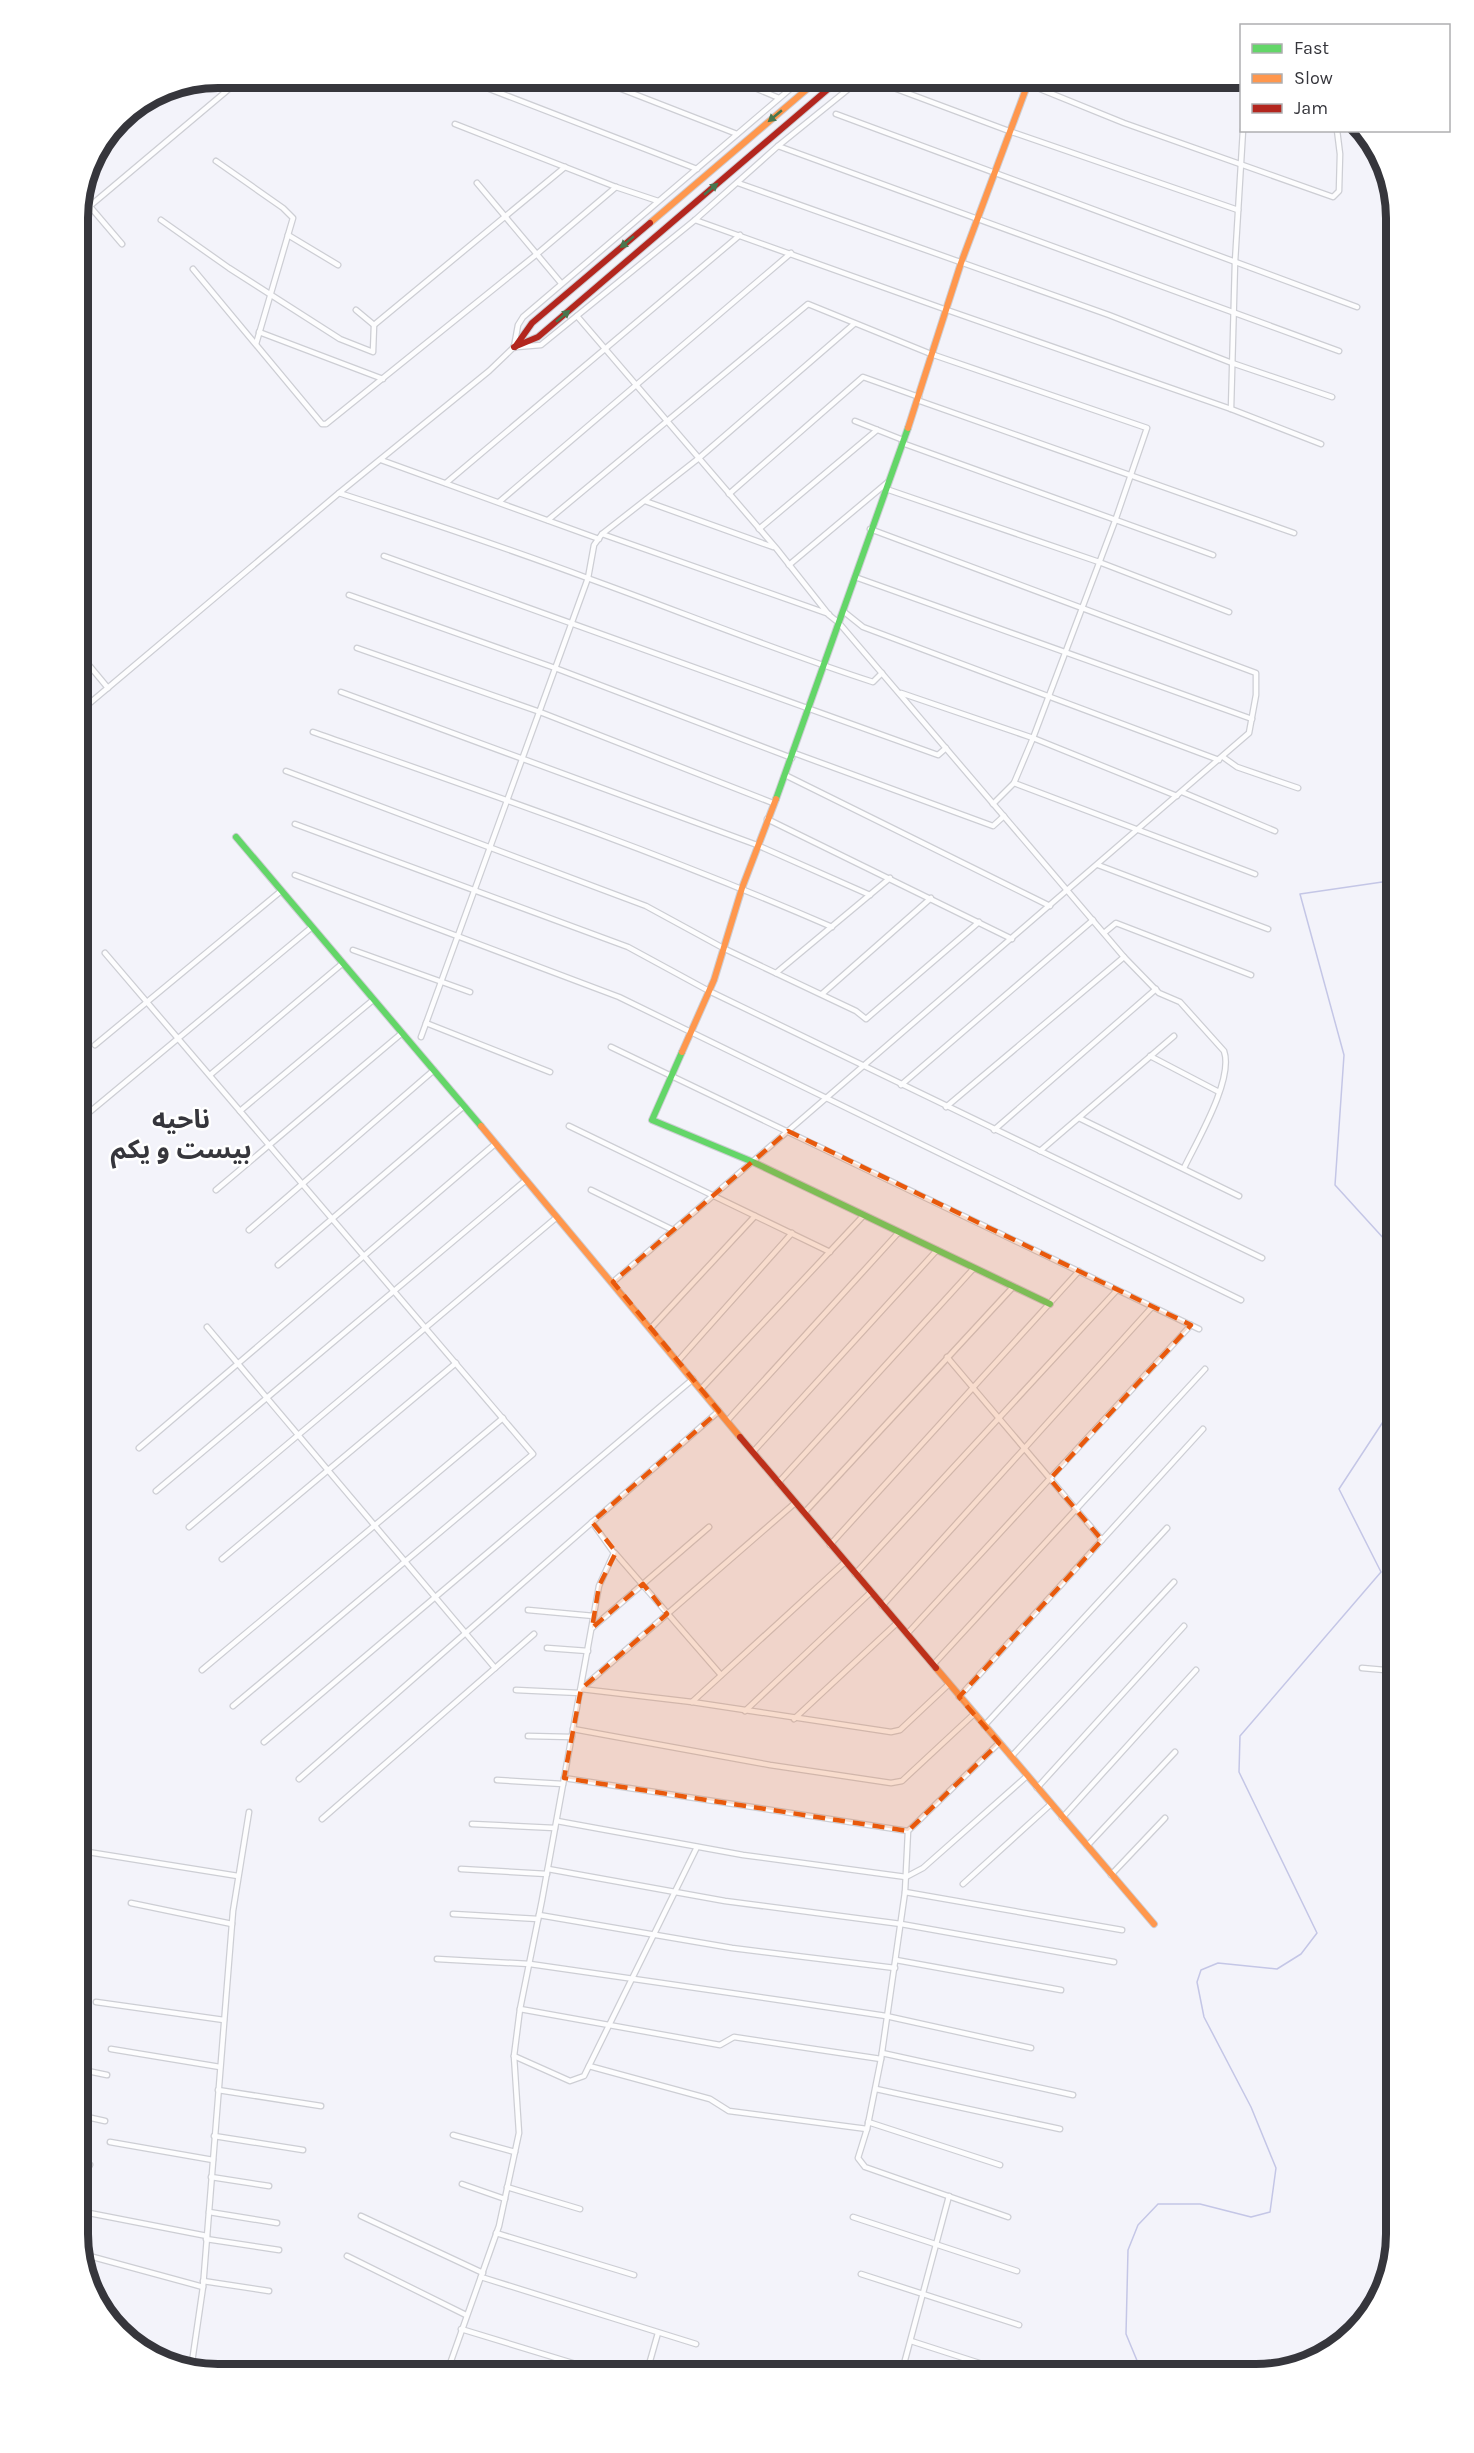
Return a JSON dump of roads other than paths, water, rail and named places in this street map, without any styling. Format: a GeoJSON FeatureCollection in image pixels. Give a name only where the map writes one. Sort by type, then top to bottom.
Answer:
{"type":"FeatureCollection","features":[{"type":"Feature","properties":{"kind":"street"},"geometry":{"type":"LineString","coordinates":[[122,244],[90,206],[229,89]]}},
{"type":"Feature","properties":{"kind":"street"},"geometry":{"type":"LineString","coordinates":[[490,89],[697,169]]}},
{"type":"Feature","properties":{"kind":"street"},"geometry":{"type":"LineString","coordinates":[[621,89],[737,134]]}},
{"type":"Feature","properties":{"kind":"street"},"geometry":{"type":"LineString","coordinates":[[514,347],[520,320],[790,89]]}},
{"type":"Feature","properties":{"kind":"street"},"geometry":{"type":"LineString","coordinates":[[89,704],[339,493],[465,391],[514,347],[531,323],[807,89]]}},
{"type":"Feature","properties":{"kind":"street"},"geometry":{"type":"LineString","coordinates":[[514,347],[538,337],[828,89]]}},
{"type":"Feature","properties":{"kind":"street"},"geometry":{"type":"LineString","coordinates":[[514,347],[541,345],[695,220],[778,146],[850,89]]}},
{"type":"Feature","properties":{"kind":"street"},"geometry":{"type":"LineString","coordinates":[[894,89],[1238,210]]}},
{"type":"Feature","properties":{"kind":"street"},"geometry":{"type":"LineString","coordinates":[[1026,89],[962,263],[903,442],[870,530],[793,756],[757,845],[725,949],[652,1120],[753,1162],[1050,1304]]}},
{"type":"Feature","properties":{"kind":"street"},"geometry":{"type":"LineString","coordinates":[[1047,89],[1124,123],[1240,162],[1333,197],[1339,191],[1340,154],[1337,132]]}},
{"type":"Feature","properties":{"kind":"street"},"geometry":{"type":"LineString","coordinates":[[763,90],[779,98]]}},
{"type":"Feature","properties":{"kind":"street"},"geometry":{"type":"LineString","coordinates":[[836,114],[1358,307]]}},
{"type":"Feature","properties":{"kind":"street"},"geometry":{"type":"LineString","coordinates":[[455,124],[616,187],[658,201]]}},
{"type":"Feature","properties":{"kind":"street"},"geometry":{"type":"LineString","coordinates":[[1231,409],[1235,262],[1243,132]]}},
{"type":"Feature","properties":{"kind":"street"},"geometry":{"type":"LineString","coordinates":[[778,146],[1339,351]]}},
{"type":"Feature","properties":{"kind":"street"},"geometry":{"type":"LineString","coordinates":[[216,161],[290,213],[293,218],[256,344]]}},
{"type":"Feature","properties":{"kind":"street"},"geometry":{"type":"LineString","coordinates":[[374,325],[565,167]]}},
{"type":"Feature","properties":{"kind":"street"},"geometry":{"type":"LineString","coordinates":[[477,183],[561,283]]}},
{"type":"Feature","properties":{"kind":"street"},"geometry":{"type":"LineString","coordinates":[[738,183],[1109,315],[1232,363],[1332,397]]}},
{"type":"Feature","properties":{"kind":"street"},"geometry":{"type":"LineString","coordinates":[[193,269],[322,424],[326,424],[537,254],[616,187]]}},
{"type":"Feature","properties":{"kind":"street"},"geometry":{"type":"LineString","coordinates":[[161,220],[229,268],[340,339],[371,353],[374,352],[374,325]]}},
{"type":"Feature","properties":{"kind":"street"},"geometry":{"type":"LineString","coordinates":[[695,220],[1231,409],[1321,444]]}},
{"type":"Feature","properties":{"kind":"street"},"geometry":{"type":"LineString","coordinates":[[288,235],[338,265]]}},
{"type":"Feature","properties":{"kind":"street"},"geometry":{"type":"LineString","coordinates":[[446,483],[740,235]]}},
{"type":"Feature","properties":{"kind":"street"},"geometry":{"type":"LineString","coordinates":[[499,502],[791,253]]}},
{"type":"Feature","properties":{"kind":"street"},"geometry":{"type":"LineString","coordinates":[[548,520],[808,304],[931,354],[1147,428],[1115,521],[1033,738],[1014,783],[993,804]]}},
{"type":"Feature","properties":{"kind":"street"},"geometry":{"type":"LineString","coordinates":[[356,310],[374,325]]}},
{"type":"Feature","properties":{"kind":"street"},"geometry":{"type":"LineString","coordinates":[[577,316],[776,548],[829,615],[839,623],[1124,957],[1159,993],[1180,1002],[1224,1051],[1226,1058],[1219,1092],[1184,1168]]}},
{"type":"Feature","properties":{"kind":"street"},"geometry":{"type":"LineString","coordinates":[[421,1037],[588,578],[594,545],[600,536],[699,458],[854,324]]}},
{"type":"Feature","properties":{"kind":"street"},"geometry":{"type":"LineString","coordinates":[[259,332],[382,379]]}},
{"type":"Feature","properties":{"kind":"street"},"geometry":{"type":"LineString","coordinates":[[729,494],[863,376],[1131,476],[1294,533]]}},
{"type":"Feature","properties":{"kind":"street"},"geometry":{"type":"LineString","coordinates":[[855,421],[903,442],[1213,555]]}},
{"type":"Feature","properties":{"kind":"street"},"geometry":{"type":"LineString","coordinates":[[759,529],[877,430]]}},
{"type":"Feature","properties":{"kind":"street"},"geometry":{"type":"LineString","coordinates":[[381,460],[548,520],[829,615]]}},
{"type":"Feature","properties":{"kind":"street"},"geometry":{"type":"LineString","coordinates":[[789,565],[889,482]]}},
{"type":"Feature","properties":{"kind":"street"},"geometry":{"type":"LineString","coordinates":[[886,489],[1099,562],[1229,612]]}},
{"type":"Feature","properties":{"kind":"street"},"geometry":{"type":"LineString","coordinates":[[339,493],[588,578],[824,666],[873,682],[882,673]]}},
{"type":"Feature","properties":{"kind":"street"},"geometry":{"type":"LineString","coordinates":[[645,501],[776,548]]}},
{"type":"Feature","properties":{"kind":"street"},"geometry":{"type":"LineString","coordinates":[[613,1282],[1249,733],[1256,695],[1256,673],[870,530]]}},
{"type":"Feature","properties":{"kind":"street"},"geometry":{"type":"LineString","coordinates":[[384,556],[938,755],[946,748]]}},
{"type":"Feature","properties":{"kind":"street"},"geometry":{"type":"LineString","coordinates":[[855,577],[1252,719]]}},
{"type":"Feature","properties":{"kind":"street"},"geometry":{"type":"LineString","coordinates":[[349,595],[993,826],[1004,816]]}},
{"type":"Feature","properties":{"kind":"street"},"geometry":{"type":"LineString","coordinates":[[843,611],[863,627],[1298,788]]}},
{"type":"Feature","properties":{"kind":"street"},"geometry":{"type":"LineString","coordinates":[[357,648],[540,711],[773,803]]}},
{"type":"Feature","properties":{"kind":"street"},"geometry":{"type":"LineString","coordinates":[[89,665],[108,688]]}},
{"type":"Feature","properties":{"kind":"street"},"geometry":{"type":"LineString","coordinates":[[341,692],[757,845],[870,895]]}},
{"type":"Feature","properties":{"kind":"street"},"geometry":{"type":"LineString","coordinates":[[899,693],[1033,738],[1177,796]]}},
{"type":"Feature","properties":{"kind":"street"},"geometry":{"type":"LineString","coordinates":[[313,732],[507,800],[742,888],[832,927]]}},
{"type":"Feature","properties":{"kind":"street"},"geometry":{"type":"LineString","coordinates":[[286,771],[646,906],[725,949],[856,1011],[866,1019],[979,921]]}},
{"type":"Feature","properties":{"kind":"street"},"geometry":{"type":"LineString","coordinates":[[785,775],[1050,906]]}},
{"type":"Feature","properties":{"kind":"street"},"geometry":{"type":"LineString","coordinates":[[1014,783],[1255,874]]}},
{"type":"Feature","properties":{"kind":"street"},"geometry":{"type":"LineString","coordinates":[[1182,792],[1275,831]]}},
{"type":"Feature","properties":{"kind":"street"},"geometry":{"type":"LineString","coordinates":[[767,819],[1012,939]]}},
{"type":"Feature","properties":{"kind":"street"},"geometry":{"type":"LineString","coordinates":[[295,824],[628,947],[709,991],[863,1067],[1262,1258]]}},
{"type":"Feature","properties":{"kind":"street"},"geometry":{"type":"LineString","coordinates":[[236,837],[613,1282],[830,1545],[1154,1924]]}},
{"type":"Feature","properties":{"kind":"street"},"geometry":{"type":"LineString","coordinates":[[1098,865],[1268,929]]}},
{"type":"Feature","properties":{"kind":"street"},"geometry":{"type":"LineString","coordinates":[[295,875],[619,997],[1241,1300]]}},
{"type":"Feature","properties":{"kind":"street"},"geometry":{"type":"LineString","coordinates":[[776,973],[890,878]]}},
{"type":"Feature","properties":{"kind":"street"},"geometry":{"type":"LineString","coordinates":[[95,1045],[281,891]]}},
{"type":"Feature","properties":{"kind":"street"},"geometry":{"type":"LineString","coordinates":[[822,994],[931,898]]}},
{"type":"Feature","properties":{"kind":"street"},"geometry":{"type":"LineString","coordinates":[[901,1085],[1093,920]]}},
{"type":"Feature","properties":{"kind":"street"},"geometry":{"type":"LineString","coordinates":[[1104,933],[1116,924],[1251,975]]}},
{"type":"Feature","properties":{"kind":"street"},"geometry":{"type":"LineString","coordinates":[[89,1113],[312,927]]}},
{"type":"Feature","properties":{"kind":"street"},"geometry":{"type":"LineString","coordinates":[[353,950],[470,992]]}},
{"type":"Feature","properties":{"kind":"street"},"geometry":{"type":"LineString","coordinates":[[105,953],[532,1452],[531,1456],[233,1706]]}},
{"type":"Feature","properties":{"kind":"street"},"geometry":{"type":"LineString","coordinates":[[946,1107],[1124,957]]}},
{"type":"Feature","properties":{"kind":"street"},"geometry":{"type":"LineString","coordinates":[[210,1075],[343,963]]}},
{"type":"Feature","properties":{"kind":"street"},"geometry":{"type":"LineString","coordinates":[[994,1130],[1156,989]]}},
{"type":"Feature","properties":{"kind":"street"},"geometry":{"type":"LineString","coordinates":[[240,1111],[374,1000]]}},
{"type":"Feature","properties":{"kind":"street"},"geometry":{"type":"LineString","coordinates":[[426,1023],[550,1072]]}},
{"type":"Feature","properties":{"kind":"street"},"geometry":{"type":"LineString","coordinates":[[216,1190],[402,1033]]}},
{"type":"Feature","properties":{"kind":"street"},"geometry":{"type":"LineString","coordinates":[[1040,1151],[1174,1036]]}},
{"type":"Feature","properties":{"kind":"street"},"geometry":{"type":"LineString","coordinates":[[611,1047],[1199,1329]]}},
{"type":"Feature","properties":{"kind":"street"},"geometry":{"type":"LineString","coordinates":[[1150,1056],[1219,1092]]}},
{"type":"Feature","properties":{"kind":"street"},"geometry":{"type":"LineString","coordinates":[[249,1230],[434,1070]]}},
{"type":"Feature","properties":{"kind":"street"},"geometry":{"type":"LineString","coordinates":[[278,1265],[464,1106]]}},
{"type":"Feature","properties":{"kind":"street"},"geometry":{"type":"LineString","coordinates":[[1079,1118],[1239,1196]]}},
{"type":"Feature","properties":{"kind":"street"},"geometry":{"type":"LineString","coordinates":[[569,1126],[830,1252]]}},
{"type":"Feature","properties":{"kind":"street"},"geometry":{"type":"LineString","coordinates":[[139,1448],[495,1143]]}},
{"type":"Feature","properties":{"kind":"street"},"geometry":{"type":"LineString","coordinates":[[156,1491],[526,1180]]}},
{"type":"Feature","properties":{"kind":"street"},"geometry":{"type":"LineString","coordinates":[[591,1190],[674,1230]]}},
{"type":"Feature","properties":{"kind":"street"},"geometry":{"type":"LineString","coordinates":[[701,1389],[864,1215]]}},
{"type":"Feature","properties":{"kind":"street"},"geometry":{"type":"LineString","coordinates":[[189,1527],[557,1216]]}},
{"type":"Feature","properties":{"kind":"street"},"geometry":{"type":"LineString","coordinates":[[651,1328],[755,1216]]}},
{"type":"Feature","properties":{"kind":"street"},"geometry":{"type":"LineString","coordinates":[[728,1421],[899,1232]]}},
{"type":"Feature","properties":{"kind":"street"},"geometry":{"type":"LineString","coordinates":[[678,1361],[792,1233]]}},
{"type":"Feature","properties":{"kind":"street"},"geometry":{"type":"LineString","coordinates":[[753,1452],[937,1250]]}},
{"type":"Feature","properties":{"kind":"street"},"geometry":{"type":"LineString","coordinates":[[778,1483],[974,1268]]}},
{"type":"Feature","properties":{"kind":"street"},"geometry":{"type":"LineString","coordinates":[[830,1545],[1079,1271]]}},
{"type":"Feature","properties":{"kind":"street"},"geometry":{"type":"LineString","coordinates":[[804,1513],[1013,1287]]}},
{"type":"Feature","properties":{"kind":"street"},"geometry":{"type":"LineString","coordinates":[[855,1574],[1117,1290]]}},
{"type":"Feature","properties":{"kind":"street"},"geometry":{"type":"LineString","coordinates":[[882,1606],[1152,1306]]}},
{"type":"Feature","properties":{"kind":"street"},"geometry":{"type":"LineString","coordinates":[[907,1634],[1191,1325]]}},
{"type":"Feature","properties":{"kind":"street"},"geometry":{"type":"LineString","coordinates":[[207,1327],[495,1668]]}},
{"type":"Feature","properties":{"kind":"street"},"geometry":{"type":"LineString","coordinates":[[947,1357],[1102,1540]]}},
{"type":"Feature","properties":{"kind":"street"},"geometry":{"type":"LineString","coordinates":[[222,1559],[456,1363]]}},
{"type":"Feature","properties":{"kind":"street"},"geometry":{"type":"LineString","coordinates":[[933,1665],[1205,1369]]}},
{"type":"Feature","properties":{"kind":"street"},"geometry":{"type":"LineString","coordinates":[[264,1742],[693,1379]]}},
{"type":"Feature","properties":{"kind":"street"},"geometry":{"type":"LineString","coordinates":[[299,1779],[719,1411]]}},
{"type":"Feature","properties":{"kind":"street"},"geometry":{"type":"LineString","coordinates":[[202,1670],[503,1418]]}},
{"type":"Feature","properties":{"kind":"street"},"geometry":{"type":"LineString","coordinates":[[959,1697],[1203,1429]]}},
{"type":"Feature","properties":{"kind":"street"},"geometry":{"type":"LineString","coordinates":[[580,1691],[795,1503]]}},
{"type":"Feature","properties":{"kind":"street"},"geometry":{"type":"LineString","coordinates":[[592,1522],[614,1553],[722,1675]]}},
{"type":"Feature","properties":{"kind":"street"},"geometry":{"type":"LineString","coordinates":[[592,1628],[709,1527]]}},
{"type":"Feature","properties":{"kind":"street"},"geometry":{"type":"LineString","coordinates":[[984,1726],[1167,1528]]}},
{"type":"Feature","properties":{"kind":"street"},"geometry":{"type":"LineString","coordinates":[[449,2364],[496,2233],[519,2133],[514,2056],[520,2009],[548,1871],[598,1586],[614,1553]]}},
{"type":"Feature","properties":{"kind":"street"},"geometry":{"type":"LineString","coordinates":[[692,1702],[845,1562]]}},
{"type":"Feature","properties":{"kind":"street"},"geometry":{"type":"LineString","coordinates":[[1011,1757],[1174,1582]]}},
{"type":"Feature","properties":{"kind":"street"},"geometry":{"type":"LineString","coordinates":[[745,1711],[871,1592]]}},
{"type":"Feature","properties":{"kind":"street"},"geometry":{"type":"LineString","coordinates":[[528,1610],[594,1616]]}},
{"type":"Feature","properties":{"kind":"street"},"geometry":{"type":"LineString","coordinates":[[794,1719],[897,1623]]}},
{"type":"Feature","properties":{"kind":"street"},"geometry":{"type":"LineString","coordinates":[[1037,1788],[1184,1626]]}},
{"type":"Feature","properties":{"kind":"street"},"geometry":{"type":"LineString","coordinates":[[322,1819],[534,1634]]}},
{"type":"Feature","properties":{"kind":"street"},"geometry":{"type":"LineString","coordinates":[[547,1647],[588,1651]]}},
{"type":"Feature","properties":{"kind":"street"},"geometry":{"type":"LineString","coordinates":[[1362,1668],[1386,1670]]}},
{"type":"Feature","properties":{"kind":"street"},"geometry":{"type":"LineString","coordinates":[[1062,1818],[1196,1670]]}},
{"type":"Feature","properties":{"kind":"street"},"geometry":{"type":"LineString","coordinates":[[516,1690],[580,1691],[692,1702],[891,1732],[900,1730],[949,1684]]}},
{"type":"Feature","properties":{"kind":"street"},"geometry":{"type":"LineString","coordinates":[[573,1729],[770,1765],[891,1783],[902,1781],[974,1714]]}},
{"type":"Feature","properties":{"kind":"street"},"geometry":{"type":"LineString","coordinates":[[528,1736],[572,1737]]}},
{"type":"Feature","properties":{"kind":"street"},"geometry":{"type":"LineString","coordinates":[[999,1743],[908,1831],[905,1892],[895,1968],[876,2089],[858,2158],[865,2167],[1008,2217]]}},
{"type":"Feature","properties":{"kind":"street"},"geometry":{"type":"LineString","coordinates":[[1087,1846],[1175,1752]]}},
{"type":"Feature","properties":{"kind":"street"},"geometry":{"type":"LineString","coordinates":[[557,1821],[743,1856],[906,1877],[923,1868],[1027,1776]]}},
{"type":"Feature","properties":{"kind":"street"},"geometry":{"type":"LineString","coordinates":[[497,1780],[564,1781],[908,1831]]}},
{"type":"Feature","properties":{"kind":"street"},"geometry":{"type":"LineString","coordinates":[[963,1884],[1051,1804]]}},
{"type":"Feature","properties":{"kind":"street"},"geometry":{"type":"LineString","coordinates":[[193,2362],[203,2284],[232,1924],[249,1812]]}},
{"type":"Feature","properties":{"kind":"street"},"geometry":{"type":"LineString","coordinates":[[1111,1875],[1165,1818]]}},
{"type":"Feature","properties":{"kind":"street"},"geometry":{"type":"LineString","coordinates":[[472,1824],[555,1828]]}},
{"type":"Feature","properties":{"kind":"street"},"geometry":{"type":"LineString","coordinates":[[514,2056],[570,2081],[584,2076],[698,1847]]}},
{"type":"Feature","properties":{"kind":"street"},"geometry":{"type":"LineString","coordinates":[[88,1852],[238,1876]]}},
{"type":"Feature","properties":{"kind":"street"},"geometry":{"type":"LineString","coordinates":[[460,1869],[548,1871],[677,1891],[725,1901],[901,1923],[1114,1962]]}},
{"type":"Feature","properties":{"kind":"street"},"geometry":{"type":"LineString","coordinates":[[905,1892],[1122,1930]]}},
{"type":"Feature","properties":{"kind":"street"},"geometry":{"type":"LineString","coordinates":[[131,1903],[232,1924]]}},
{"type":"Feature","properties":{"kind":"street"},"geometry":{"type":"LineString","coordinates":[[453,1914],[538,1917],[732,1948],[895,1968]]}},
{"type":"Feature","properties":{"kind":"street"},"geometry":{"type":"LineString","coordinates":[[437,1959],[530,1964],[886,2016],[1031,2048]]}},
{"type":"Feature","properties":{"kind":"street"},"geometry":{"type":"LineString","coordinates":[[896,1960],[1061,1990]]}},
{"type":"Feature","properties":{"kind":"street"},"geometry":{"type":"LineString","coordinates":[[96,2002],[224,2020]]}},
{"type":"Feature","properties":{"kind":"street"},"geometry":{"type":"LineString","coordinates":[[520,2009],[720,2045],[734,2037],[881,2056],[1073,2095]]}},
{"type":"Feature","properties":{"kind":"street"},"geometry":{"type":"LineString","coordinates":[[111,2049],[220,2067]]}},
{"type":"Feature","properties":{"kind":"street"},"geometry":{"type":"LineString","coordinates":[[589,2066],[699,2095],[729,2111],[867,2129]]}},
{"type":"Feature","properties":{"kind":"street"},"geometry":{"type":"LineString","coordinates":[[88,2071],[107,2075]]}},
{"type":"Feature","properties":{"kind":"street"},"geometry":{"type":"LineString","coordinates":[[876,2089],[1059,2129]]}},
{"type":"Feature","properties":{"kind":"street"},"geometry":{"type":"LineString","coordinates":[[218,2090],[321,2106]]}},
{"type":"Feature","properties":{"kind":"street"},"geometry":{"type":"LineString","coordinates":[[88,2117],[105,2121]]}},
{"type":"Feature","properties":{"kind":"street"},"geometry":{"type":"LineString","coordinates":[[868,2122],[1000,2165]]}},
{"type":"Feature","properties":{"kind":"street"},"geometry":{"type":"LineString","coordinates":[[453,2135],[515,2152]]}},
{"type":"Feature","properties":{"kind":"street"},"geometry":{"type":"LineString","coordinates":[[214,2136],[303,2150]]}},
{"type":"Feature","properties":{"kind":"street"},"geometry":{"type":"LineString","coordinates":[[110,2142],[213,2160]]}},
{"type":"Feature","properties":{"kind":"street"},"geometry":{"type":"LineString","coordinates":[[211,2177],[269,2186]]}},
{"type":"Feature","properties":{"kind":"street"},"geometry":{"type":"LineString","coordinates":[[462,2184],[505,2199]]}},
{"type":"Feature","properties":{"kind":"street"},"geometry":{"type":"LineString","coordinates":[[507,2187],[580,2209]]}},
{"type":"Feature","properties":{"kind":"street"},"geometry":{"type":"LineString","coordinates":[[904,2364],[949,2196]]}},
{"type":"Feature","properties":{"kind":"street"},"geometry":{"type":"LineString","coordinates":[[208,2212],[277,2223]]}},
{"type":"Feature","properties":{"kind":"street"},"geometry":{"type":"LineString","coordinates":[[89,2213],[207,2238],[279,2250]]}},
{"type":"Feature","properties":{"kind":"street"},"geometry":{"type":"LineString","coordinates":[[361,2217],[482,2275],[696,2344]]}},
{"type":"Feature","properties":{"kind":"street"},"geometry":{"type":"LineString","coordinates":[[853,2217],[1017,2271]]}},
{"type":"Feature","properties":{"kind":"street"},"geometry":{"type":"LineString","coordinates":[[496,2233],[634,2275]]}},
{"type":"Feature","properties":{"kind":"street"},"geometry":{"type":"LineString","coordinates":[[91,2256],[203,2284],[268,2291]]}},
{"type":"Feature","properties":{"kind":"street"},"geometry":{"type":"LineString","coordinates":[[347,2256],[466,2315]]}},
{"type":"Feature","properties":{"kind":"street"},"geometry":{"type":"LineString","coordinates":[[861,2274],[1019,2325]]}},
{"type":"Feature","properties":{"kind":"street"},"geometry":{"type":"LineString","coordinates":[[461,2330],[575,2364]]}},
{"type":"Feature","properties":{"kind":"street"},"geometry":{"type":"LineString","coordinates":[[649,2364],[658,2333]]}},
{"type":"Feature","properties":{"kind":"street"},"geometry":{"type":"LineString","coordinates":[[911,2341],[982,2364]]}},
{"type":"Feature","properties":{"kind":"waterway"},"geometry":{"type":"LineString","coordinates":[[1386,881],[1300,894],[1344,1055],[1335,1185],[1386,1241]]}},
{"type":"Feature","properties":{"kind":"waterway"},"geometry":{"type":"LineString","coordinates":[[1138,2364],[1126,2334],[1128,2250],[1138,2225],[1158,2204],[1200,2204],[1251,2217],[1270,2212],[1276,2168],[1251,2107],[1204,2017],[1197,1982],[1201,1970],[1218,1963],[1277,1969],[1301,1954],[1317,1933],[1239,1772],[1240,1736],[1381,1572],[1339,1489],[1386,1417]]}},
{"type":"Feature","properties":{"kind":"district","name":"ناحیه بیست و یکم"},"geometry":{"type":"Point","coordinates":[181,1134]}}]}
